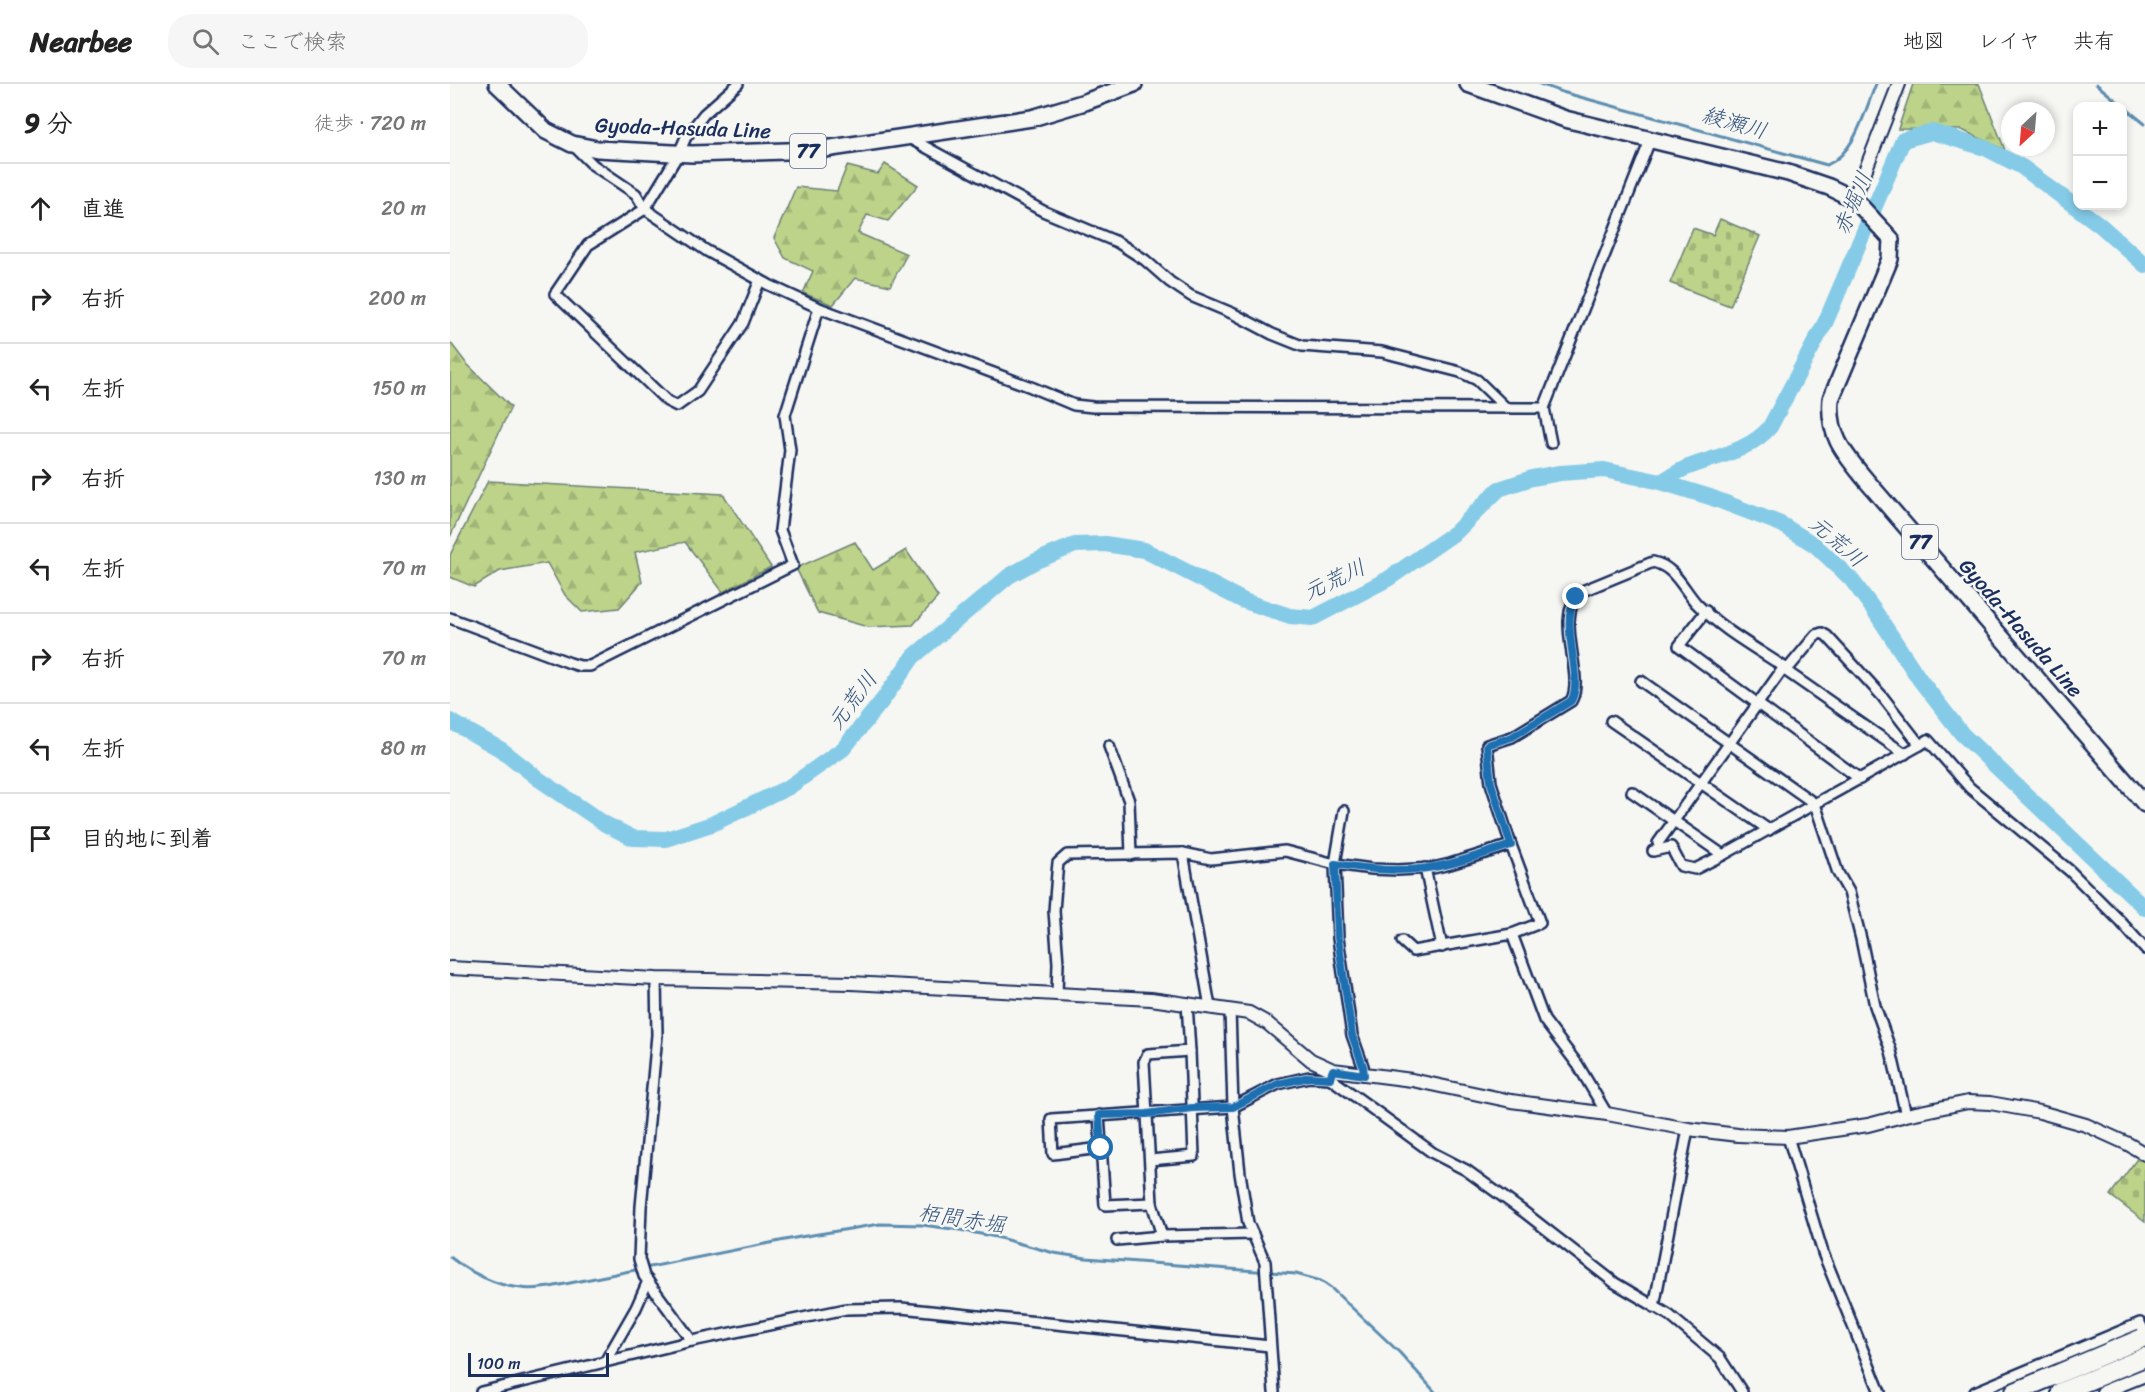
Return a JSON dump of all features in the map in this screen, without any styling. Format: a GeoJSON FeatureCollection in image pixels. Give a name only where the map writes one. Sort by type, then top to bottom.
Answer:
{"type":"FeatureCollection","features":[{"type":"Feature","properties":{"kind":"highway"},"geometry":{"type":"LineString","coordinates":[[2015,1392],[2145,1335]]}},
{"type":"Feature","properties":{"kind":"highway"},"geometry":{"type":"LineString","coordinates":[[2061,1392],[2145,1358]]}},
{"type":"Feature","properties":{"kind":"main road","name":"Gyoda-Hasuda Line"},"geometry":{"type":"LineString","coordinates":[[497,84],[533,120],[572,144],[597,149],[679,153],[818,150],[907,137],[1032,118],[1134,84]]}},
{"type":"Feature","properties":{"kind":"main road","name":"Gyoda-Hasuda Line"},"geometry":{"type":"LineString","coordinates":[[1468,84],[1565,118],[1788,173],[1856,201],[1891,239],[1890,259],[1832,399],[1830,416],[1833,432],[1845,454],[1864,479],[2145,804]]}},
{"type":"Feature","properties":{"kind":"street"},"geometry":{"type":"LineString","coordinates":[[738,84],[704,114],[686,136],[679,153],[645,209],[588,245],[555,294],[668,401],[677,406],[698,391],[743,323],[760,280]]}},
{"type":"Feature","properties":{"kind":"street"},"geometry":{"type":"LineString","coordinates":[[1856,201],[1899,84]]}},
{"type":"Feature","properties":{"kind":"street"},"geometry":{"type":"LineString","coordinates":[[907,137],[1043,211],[1117,242],[1145,260],[1170,282],[1191,296],[1234,314],[1272,334],[1302,346],[1382,352],[1460,372],[1477,380],[1506,408]]}},
{"type":"Feature","properties":{"kind":"street"},"geometry":{"type":"LineString","coordinates":[[1551,443],[1544,408],[1651,138]]}},
{"type":"Feature","properties":{"kind":"street"},"geometry":{"type":"LineString","coordinates":[[572,144],[593,165],[636,194],[645,209],[707,251],[760,280],[819,308],[1074,405],[1544,408]]}},
{"type":"Feature","properties":{"kind":"street"},"geometry":{"type":"LineString","coordinates":[[450,618],[570,663],[590,666],[793,565],[780,530],[790,450],[785,415],[819,308]]}},
{"type":"Feature","properties":{"kind":"street"},"geometry":{"type":"LineString","coordinates":[[1402,940],[1413,951],[1512,934],[1540,923],[1491,783],[1487,745],[1512,737],[1574,697],[1575,680],[1571,657],[1570,613],[1580,592],[1653,562],[1670,569],[1696,603],[1724,628],[1905,754]]}},
{"type":"Feature","properties":{"kind":"street"},"geometry":{"type":"LineString","coordinates":[[1706,611],[1679,646],[1860,779]]}},
{"type":"Feature","properties":{"kind":"street"},"geometry":{"type":"LineString","coordinates":[[1920,745],[1882,696],[1827,636],[1822,633],[1816,635],[1758,703],[1655,847],[1671,847],[1681,866],[1695,869],[1724,855],[1905,754],[1920,745],[1928,740],[1970,788],[2070,871],[2145,949]]}},
{"type":"Feature","properties":{"kind":"street"},"geometry":{"type":"LineString","coordinates":[[1641,681],[1815,804],[1838,873],[1849,892],[1862,939],[1875,1006],[1891,1051],[1906,1114]]}},
{"type":"Feature","properties":{"kind":"street"},"geometry":{"type":"LineString","coordinates":[[1611,721],[1769,830]]}},
{"type":"Feature","properties":{"kind":"street"},"geometry":{"type":"LineString","coordinates":[[1109,746],[1130,801],[1131,855]]}},
{"type":"Feature","properties":{"kind":"street"},"geometry":{"type":"LineString","coordinates":[[1632,792],[1724,855]]}},
{"type":"Feature","properties":{"kind":"street"},"geometry":{"type":"LineString","coordinates":[[1344,811],[1335,864],[1338,938],[1352,1035],[1364,1075]]}},
{"type":"Feature","properties":{"kind":"street"},"geometry":{"type":"LineString","coordinates":[[1057,994],[1058,963],[1054,910],[1058,863],[1067,855],[1183,853],[1211,859],[1285,851],[1335,864],[1381,870],[1425,868],[1450,864],[1511,845]]}},
{"type":"Feature","properties":{"kind":"street"},"geometry":{"type":"LineString","coordinates":[[1183,853],[1210,1007]]}},
{"type":"Feature","properties":{"kind":"street"},"geometry":{"type":"LineString","coordinates":[[1425,868],[1442,947]]}},
{"type":"Feature","properties":{"kind":"street"},"geometry":{"type":"LineString","coordinates":[[1512,934],[1544,1020],[1578,1065],[1607,1114]]}},
{"type":"Feature","properties":{"kind":"street"},"geometry":{"type":"LineString","coordinates":[[450,968],[656,979],[850,983],[1152,999],[1249,1013],[1267,1023],[1424,1148],[1466,1170],[1615,1283],[1669,1315],[1720,1358],[1742,1392]]}},
{"type":"Feature","properties":{"kind":"street"},"geometry":{"type":"LineString","coordinates":[[656,979],[657,1035],[639,1259],[646,1279],[692,1341]]}},
{"type":"Feature","properties":{"kind":"street"},"geometry":{"type":"LineString","coordinates":[[1150,1160],[1194,1156],[1187,1003]]}},
{"type":"Feature","properties":{"kind":"street"},"geometry":{"type":"LineString","coordinates":[[1230,1010],[1233,1107],[1248,1223],[1265,1262],[1274,1392]]}},
{"type":"Feature","properties":{"kind":"street"},"geometry":{"type":"LineString","coordinates":[[1162,1236],[1152,1203],[1144,1062],[1148,1054],[1190,1051]]}},
{"type":"Feature","properties":{"kind":"street"},"geometry":{"type":"LineString","coordinates":[[1101,1148],[1053,1154],[1051,1119],[1233,1107],[1278,1084],[1331,1074],[1412,1080],[1511,1101],[1738,1135],[1788,1137],[1868,1125],[1906,1114],[1968,1102],[2008,1105],[2086,1125],[2145,1154]]}},
{"type":"Feature","properties":{"kind":"street"},"geometry":{"type":"LineString","coordinates":[[1099,1115],[1106,1205],[1152,1203]]}},
{"type":"Feature","properties":{"kind":"street"},"geometry":{"type":"LineString","coordinates":[[1654,1307],[1688,1128]]}},
{"type":"Feature","properties":{"kind":"street"},"geometry":{"type":"LineString","coordinates":[[1788,1137],[1822,1253],[1880,1392]]}},
{"type":"Feature","properties":{"kind":"street"},"geometry":{"type":"LineString","coordinates":[[1116,1240],[1162,1236],[1253,1234]]}},
{"type":"Feature","properties":{"kind":"street"},"geometry":{"type":"LineString","coordinates":[[605,1362],[636,1308],[646,1279]]}},
{"type":"Feature","properties":{"kind":"street"},"geometry":{"type":"LineString","coordinates":[[481,1392],[692,1341],[846,1309],[901,1308],[1270,1346]]}},
{"type":"Feature","properties":{"kind":"street"},"geometry":{"type":"LineString","coordinates":[[1976,1392],[2140,1323],[2145,1335]]}},
{"type":"Feature","properties":{"kind":"street"},"geometry":{"type":"LineString","coordinates":[[2103,1392],[2145,1375]]}},
{"type":"Feature","properties":{"kind":"green space"},"geometry":{"type":"Polygon","coordinates":[[[1913,84],[1979,84],[2001,140],[2001,148],[1962,130],[1898,129],[1913,84]]]}},
{"type":"Feature","properties":{"kind":"green space"},"geometry":{"type":"Polygon","coordinates":[[[885,164],[918,185],[888,221],[867,215],[858,233],[907,254],[890,286],[855,278],[833,305],[803,293],[813,271],[785,258],[774,238],[796,187],[837,191],[847,166],[878,174],[885,164]]]}},
{"type":"Feature","properties":{"kind":"green space"},"geometry":{"type":"Polygon","coordinates":[[[1720,219],[1760,236],[1730,306],[1670,283],[1693,228],[1713,235],[1720,219]]]}},
{"type":"Feature","properties":{"kind":"green space"},"geometry":{"type":"Polygon","coordinates":[[[450,342],[466,363],[511,407],[450,537],[450,342]]]}},
{"type":"Feature","properties":{"kind":"green space"},"geometry":{"type":"Polygon","coordinates":[[[488,481],[723,494],[771,567],[723,592],[685,542],[635,552],[642,582],[619,608],[582,612],[565,595],[547,563],[500,571],[474,587],[450,577],[450,555],[488,481]]]}},
{"type":"Feature","properties":{"kind":"green space"},"geometry":{"type":"Polygon","coordinates":[[[855,542],[873,570],[906,550],[938,597],[913,625],[868,627],[818,613],[796,568],[855,542]]]}},
{"type":"Feature","properties":{"kind":"green space"},"geometry":{"type":"Polygon","coordinates":[[[2139,1156],[2145,1161],[2145,1222],[2110,1195],[2139,1156]]]}},
{"type":"Feature","properties":{"kind":"waterway","name":"綾瀬川"},"geometry":{"type":"LineString","coordinates":[[1540,84],[1827,165],[1837,159],[1852,141],[1876,84]]}},
{"type":"Feature","properties":{"kind":"waterway"},"geometry":{"type":"LineString","coordinates":[[2096,84],[2145,124]]}},
{"type":"Feature","properties":{"kind":"waterway","name":"赤堀川"},"geometry":{"type":"LineString","coordinates":[[1661,482],[1686,468],[1742,448],[1770,427],[1826,321],[1903,140],[1932,132],[1985,148],[2022,167],[2100,225],[2145,265]]}},
{"type":"Feature","properties":{"kind":"waterway","name":"元荒川"},"geometry":{"type":"LineString","coordinates":[[450,721],[502,750],[540,780],[605,824],[633,838],[666,839],[712,824],[789,787],[843,749],[882,701],[913,657],[1009,576],[1036,561],[1075,545],[1105,544],[1144,550],[1244,601],[1290,616],[1313,618],[1388,579],[1456,532],[1499,489],[1532,478],[1560,473],[1604,470],[1661,482],[1710,497],[1781,524],[1815,545],[1851,579],[1920,680],[1962,734],[2145,908]]}},
{"type":"Feature","properties":{"kind":"waterway","name":"栢間赤堀"},"geometry":{"type":"LineString","coordinates":[[450,1257],[474,1273],[493,1281],[512,1287],[536,1289],[800,1237],[880,1224],[922,1225],[960,1230],[1054,1253],[1086,1258],[1296,1274],[1321,1281],[1331,1288],[1400,1353],[1435,1392]]}},
{"type":"Feature","properties":{"kind":"route"},"geometry":{"type":"LineString","coordinates":[[1101,1148],[1099,1115],[1147,1114],[1192,1108],[1233,1107],[1278,1084],[1309,1077],[1330,1078],[1333,1070],[1364,1075],[1352,1035],[1338,938],[1335,864],[1372,869],[1433,868],[1511,845],[1491,783],[1486,748],[1489,743],[1512,737],[1566,705],[1574,697],[1570,608],[1576,597]]}}]}
